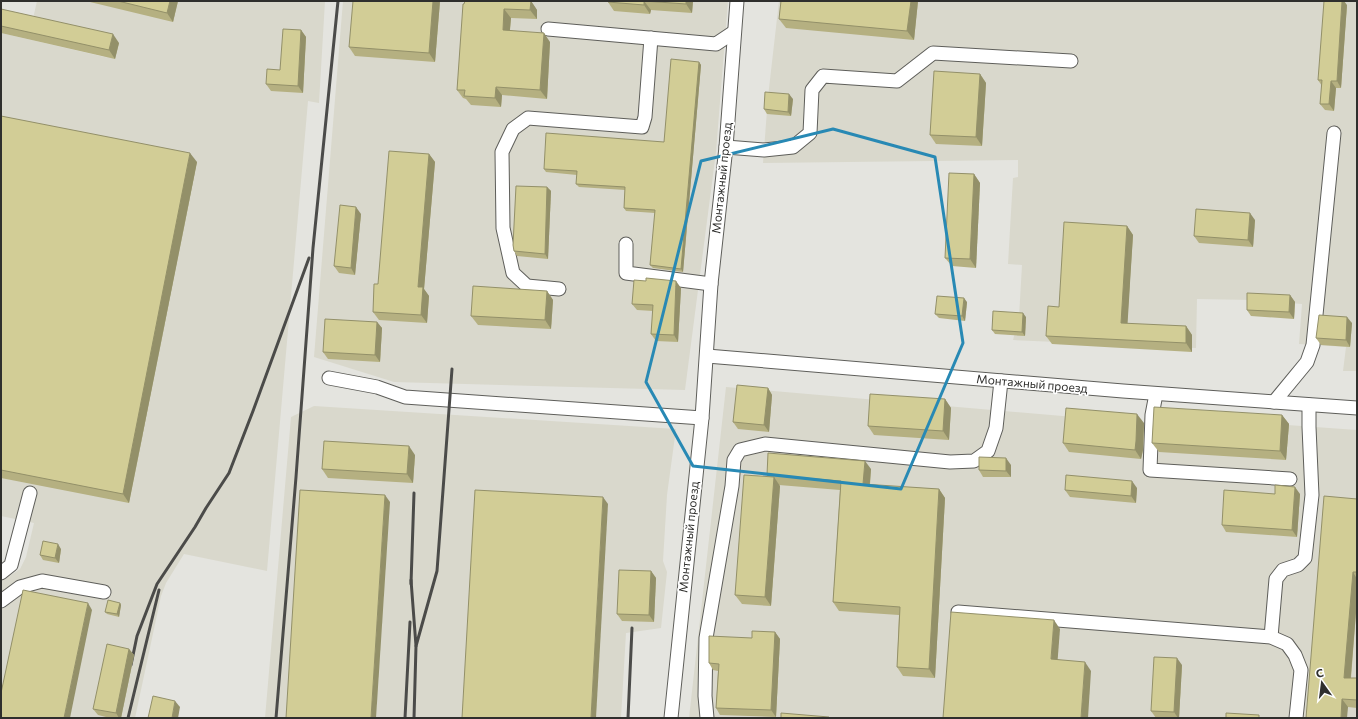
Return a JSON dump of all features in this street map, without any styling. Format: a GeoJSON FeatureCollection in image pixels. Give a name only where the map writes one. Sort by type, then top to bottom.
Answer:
{"type":"FeatureCollection","features":[{"type":"Feature","properties":{"kind":"street","name":"Монтажный проезд"},"geometry":{"type":"LineString","coordinates":[[671,718],[702,418],[711,284],[726,147],[736,1]]}},
{"type":"Feature","properties":{"kind":"street"},"geometry":{"type":"LineString","coordinates":[[548,29],[716,44],[734,32]]}},
{"type":"Feature","properties":{"kind":"street"},"geometry":{"type":"LineString","coordinates":[[559,289],[527,286],[513,273],[503,228],[502,152],[513,129],[528,118],[642,127],[645,118],[651,38]]}},
{"type":"Feature","properties":{"kind":"street"},"geometry":{"type":"LineString","coordinates":[[726,147],[764,150],[792,147],[810,133],[812,90],[824,76],[897,81],[933,53],[1071,61]]}},
{"type":"Feature","properties":{"kind":"street"},"geometry":{"type":"LineString","coordinates":[[1274,402],[1307,362],[1313,345],[1334,134]]}},
{"type":"Feature","properties":{"kind":"street"},"geometry":{"type":"LineString","coordinates":[[626,244],[626,273],[711,284]]}},
{"type":"Feature","properties":{"kind":"street","name":"Монтажный проезд"},"geometry":{"type":"LineString","coordinates":[[707,356],[1156,394],[1357,408]]}},
{"type":"Feature","properties":{"kind":"street"},"geometry":{"type":"LineString","coordinates":[[328,378],[377,387],[405,397],[702,418]]}},
{"type":"Feature","properties":{"kind":"street"},"geometry":{"type":"LineString","coordinates":[[708,718],[705,696],[706,638],[732,486],[734,460],[740,450],[765,444],[950,462],[974,461],[988,451],[996,428],[1001,381]]}},
{"type":"Feature","properties":{"kind":"street"},"geometry":{"type":"LineString","coordinates":[[1156,394],[1152,415],[1150,470],[1290,479]]}},
{"type":"Feature","properties":{"kind":"street"},"geometry":{"type":"LineString","coordinates":[[1271,637],[1276,579],[1283,570],[1298,565],[1305,558],[1312,495],[1309,427],[1310,405]]}},
{"type":"Feature","properties":{"kind":"street"},"geometry":{"type":"LineString","coordinates":[[1,573],[11,565],[30,493]]}},
{"type":"Feature","properties":{"kind":"street"},"geometry":{"type":"LineString","coordinates":[[1,601],[20,587],[42,581],[104,592]]}},
{"type":"Feature","properties":{"kind":"street"},"geometry":{"type":"LineString","coordinates":[[958,612],[1271,637],[1287,644],[1295,656],[1301,670],[1296,718]]}},
{"type":"Feature","properties":{"kind":"highlighted area"},"geometry":{"type":"Polygon","coordinates":[[[833,129],[935,157],[963,343],[901,489],[693,466],[646,382],[701,161],[833,129]]]}},
{"type":"Feature","properties":{"kind":"shaded area"},"geometry":{"type":"Polygon","coordinates":[[[37,1],[325,1],[319,103],[308,101],[267,571],[184,554],[166,583],[161,596],[135,718],[1,718],[1,580],[20,569],[26,557],[34,523],[1,516],[1,33],[109,58],[30,32],[37,1]]]}},
{"type":"Feature","properties":{"kind":"shaded area"},"geometry":{"type":"Polygon","coordinates":[[[343,1],[728,1],[716,152],[685,390],[394,382],[314,357],[343,1]]]}},
{"type":"Feature","properties":{"kind":"shaded area"},"geometry":{"type":"Polygon","coordinates":[[[779,1],[1357,1],[1357,371],[1343,371],[1346,347],[1299,344],[1302,304],[1252,300],[1197,299],[1196,348],[1013,340],[1019,317],[1022,265],[1008,264],[1013,178],[1018,177],[1018,160],[763,163],[768,97],[779,1]]]}},
{"type":"Feature","properties":{"kind":"shaded area"},"geometry":{"type":"Polygon","coordinates":[[[726,387],[1144,423],[1145,415],[1357,430],[1357,718],[689,718],[726,387]]]}},
{"type":"Feature","properties":{"kind":"shaded area"},"geometry":{"type":"Polygon","coordinates":[[[314,406],[676,429],[667,495],[663,561],[667,572],[661,628],[626,633],[621,718],[265,718],[291,417],[314,406]]]}},
{"type":"Feature","properties":{"kind":"building"},"geometry":{"type":"Polygon","coordinates":[[[118,1],[170,1],[167,13],[118,1]]]}},
{"type":"Feature","properties":{"kind":"building"},"geometry":{"type":"Polygon","coordinates":[[[353,1],[433,1],[429,53],[349,47],[353,1]]]}},
{"type":"Feature","properties":{"kind":"building"},"geometry":{"type":"Polygon","coordinates":[[[465,1],[531,1],[530,10],[504,9],[503,30],[544,33],[540,90],[496,87],[495,98],[464,96],[465,90],[457,90],[463,4],[465,1]]]}},
{"type":"Feature","properties":{"kind":"building"},"geometry":{"type":"Polygon","coordinates":[[[644,1],[644,5],[608,2],[644,1]]]}},
{"type":"Feature","properties":{"kind":"building"},"geometry":{"type":"Polygon","coordinates":[[[644,1],[686,1],[686,4],[644,1]]]}},
{"type":"Feature","properties":{"kind":"building"},"geometry":{"type":"Polygon","coordinates":[[[781,1],[911,1],[907,31],[779,19],[781,1]]]}},
{"type":"Feature","properties":{"kind":"building"},"geometry":{"type":"Polygon","coordinates":[[[1324,1],[1342,1],[1337,81],[1331,81],[1329,104],[1320,104],[1322,80],[1318,80],[1324,1]]]}},
{"type":"Feature","properties":{"kind":"building"},"geometry":{"type":"Polygon","coordinates":[[[1,9],[113,34],[109,50],[1,26],[1,9]]]}},
{"type":"Feature","properties":{"kind":"building"},"geometry":{"type":"Polygon","coordinates":[[[283,29],[301,30],[298,86],[266,84],[267,69],[280,70],[283,29]]]}},
{"type":"Feature","properties":{"kind":"building"},"geometry":{"type":"Polygon","coordinates":[[[671,59],[699,62],[681,269],[650,265],[655,210],[624,208],[625,187],[576,184],[577,171],[544,169],[546,133],[664,142],[671,59]]]}},
{"type":"Feature","properties":{"kind":"building"},"geometry":{"type":"Polygon","coordinates":[[[934,71],[980,74],[976,137],[930,135],[934,71]]]}},
{"type":"Feature","properties":{"kind":"building"},"geometry":{"type":"Polygon","coordinates":[[[765,92],[789,94],[788,112],[764,109],[765,92]]]}},
{"type":"Feature","properties":{"kind":"building"},"geometry":{"type":"Polygon","coordinates":[[[1,116],[190,153],[123,494],[1,470],[1,116]]]}},
{"type":"Feature","properties":{"kind":"building"},"geometry":{"type":"Polygon","coordinates":[[[389,151],[429,154],[418,287],[423,287],[421,315],[373,312],[374,284],[378,284],[389,151]]]}},
{"type":"Feature","properties":{"kind":"building"},"geometry":{"type":"Polygon","coordinates":[[[949,173],[974,174],[970,259],[945,258],[949,173]]]}},
{"type":"Feature","properties":{"kind":"building"},"geometry":{"type":"Polygon","coordinates":[[[516,186],[547,187],[545,254],[514,251],[516,186]]]}},
{"type":"Feature","properties":{"kind":"building"},"geometry":{"type":"Polygon","coordinates":[[[340,205],[356,207],[351,268],[334,266],[340,205]]]}},
{"type":"Feature","properties":{"kind":"building"},"geometry":{"type":"Polygon","coordinates":[[[1196,209],[1250,213],[1248,240],[1194,236],[1196,209]]]}},
{"type":"Feature","properties":{"kind":"building"},"geometry":{"type":"Polygon","coordinates":[[[1064,222],[1127,226],[1121,323],[1186,326],[1186,343],[1046,336],[1048,306],[1059,307],[1064,222]]]}},
{"type":"Feature","properties":{"kind":"building"},"geometry":{"type":"Polygon","coordinates":[[[646,278],[676,281],[674,335],[651,334],[653,305],[632,304],[634,280],[646,281],[646,278]]]}},
{"type":"Feature","properties":{"kind":"building"},"geometry":{"type":"Polygon","coordinates":[[[473,286],[547,291],[545,320],[471,316],[473,286]]]}},
{"type":"Feature","properties":{"kind":"building"},"geometry":{"type":"Polygon","coordinates":[[[1247,293],[1290,295],[1289,312],[1247,310],[1247,293]]]}},
{"type":"Feature","properties":{"kind":"building"},"geometry":{"type":"Polygon","coordinates":[[[937,296],[964,298],[962,316],[935,314],[937,296]]]}},
{"type":"Feature","properties":{"kind":"building"},"geometry":{"type":"Polygon","coordinates":[[[993,311],[1023,313],[1022,332],[992,330],[993,311]]]}},
{"type":"Feature","properties":{"kind":"building"},"geometry":{"type":"Polygon","coordinates":[[[1319,315],[1347,317],[1346,340],[1316,338],[1319,315]]]}},
{"type":"Feature","properties":{"kind":"building"},"geometry":{"type":"Polygon","coordinates":[[[325,319],[377,322],[375,355],[323,352],[325,319]]]}},
{"type":"Feature","properties":{"kind":"building"},"geometry":{"type":"Polygon","coordinates":[[[737,385],[768,388],[764,425],[733,422],[737,385]]]}},
{"type":"Feature","properties":{"kind":"building"},"geometry":{"type":"Polygon","coordinates":[[[870,394],[945,399],[943,431],[868,426],[870,394]]]}},
{"type":"Feature","properties":{"kind":"building"},"geometry":{"type":"Polygon","coordinates":[[[1154,407],[1282,415],[1280,451],[1152,443],[1154,407]]]}},
{"type":"Feature","properties":{"kind":"building"},"geometry":{"type":"Polygon","coordinates":[[[1066,408],[1137,414],[1135,450],[1063,443],[1066,408]]]}},
{"type":"Feature","properties":{"kind":"building"},"geometry":{"type":"Polygon","coordinates":[[[324,441],[409,446],[407,474],[322,469],[324,441]]]}},
{"type":"Feature","properties":{"kind":"building"},"geometry":{"type":"Polygon","coordinates":[[[768,453],[865,461],[863,484],[939,489],[929,669],[897,667],[900,607],[833,602],[841,481],[767,475],[768,453]]]}},
{"type":"Feature","properties":{"kind":"building"},"geometry":{"type":"Polygon","coordinates":[[[979,457],[1006,458],[1006,471],[979,470],[979,457]]]}},
{"type":"Feature","properties":{"kind":"building"},"geometry":{"type":"Polygon","coordinates":[[[744,475],[774,477],[765,597],[735,595],[744,475]]]}},
{"type":"Feature","properties":{"kind":"building"},"geometry":{"type":"Polygon","coordinates":[[[1066,475],[1132,481],[1131,496],[1065,490],[1066,475]]]}},
{"type":"Feature","properties":{"kind":"building"},"geometry":{"type":"Polygon","coordinates":[[[1275,485],[1295,487],[1292,530],[1222,525],[1224,490],[1275,494],[1275,485]]]}},
{"type":"Feature","properties":{"kind":"building"},"geometry":{"type":"Polygon","coordinates":[[[300,490],[385,495],[371,718],[286,718],[300,490]]]}},
{"type":"Feature","properties":{"kind":"building"},"geometry":{"type":"Polygon","coordinates":[[[475,490],[603,497],[591,718],[462,718],[475,490]]]}},
{"type":"Feature","properties":{"kind":"building"},"geometry":{"type":"Polygon","coordinates":[[[1324,496],[1357,499],[1357,572],[1353,572],[1344,678],[1357,678],[1357,700],[1342,699],[1341,718],[1306,718],[1324,496]]]}},
{"type":"Feature","properties":{"kind":"building"},"geometry":{"type":"Polygon","coordinates":[[[43,541],[58,544],[55,558],[40,555],[43,541]]]}},
{"type":"Feature","properties":{"kind":"building"},"geometry":{"type":"Polygon","coordinates":[[[619,570],[651,571],[649,615],[617,614],[619,570]]]}},
{"type":"Feature","properties":{"kind":"building"},"geometry":{"type":"Polygon","coordinates":[[[23,590],[88,603],[64,718],[1,718],[1,693],[23,590]]]}},
{"type":"Feature","properties":{"kind":"building"},"geometry":{"type":"Polygon","coordinates":[[[108,600],[120,603],[117,614],[105,612],[108,600]]]}},
{"type":"Feature","properties":{"kind":"building"},"geometry":{"type":"Polygon","coordinates":[[[951,612],[1054,620],[1051,659],[1085,662],[1081,718],[943,718],[951,612]]]}},
{"type":"Feature","properties":{"kind":"building"},"geometry":{"type":"Polygon","coordinates":[[[752,631],[775,632],[771,710],[716,708],[719,664],[709,663],[709,636],[752,638],[752,631]]]}},
{"type":"Feature","properties":{"kind":"building"},"geometry":{"type":"Polygon","coordinates":[[[107,644],[129,649],[116,713],[93,709],[107,644]]]}},
{"type":"Feature","properties":{"kind":"building"},"geometry":{"type":"Polygon","coordinates":[[[1154,657],[1177,658],[1174,712],[1151,711],[1154,657]]]}},
{"type":"Feature","properties":{"kind":"building"},"geometry":{"type":"Polygon","coordinates":[[[153,696],[175,701],[172,718],[148,718],[153,696]]]}},
{"type":"Feature","properties":{"kind":"building"},"geometry":{"type":"Polygon","coordinates":[[[781,713],[829,717],[829,718],[781,718],[781,713]]]}},
{"type":"Feature","properties":{"kind":"building"},"geometry":{"type":"Polygon","coordinates":[[[1226,713],[1259,715],[1259,718],[1226,718],[1226,713]]]}},
{"type":"Feature","properties":{"kind":"railway"},"geometry":{"type":"LineString","coordinates":[[276,718],[313,248],[338,1]]}},
{"type":"Feature","properties":{"kind":"railway"},"geometry":{"type":"LineString","coordinates":[[131,665],[137,636],[157,584],[229,473],[309,258]]}},
{"type":"Feature","properties":{"kind":"railway"},"geometry":{"type":"LineString","coordinates":[[411,580],[416,646],[437,571],[452,369]]}},
{"type":"Feature","properties":{"kind":"railway"},"geometry":{"type":"LineString","coordinates":[[411,584],[414,493]]}},
{"type":"Feature","properties":{"kind":"railway"},"geometry":{"type":"LineString","coordinates":[[128,718],[159,590]]}},
{"type":"Feature","properties":{"kind":"railway"},"geometry":{"type":"LineString","coordinates":[[405,718],[410,622]]}},
{"type":"Feature","properties":{"kind":"railway"},"geometry":{"type":"LineString","coordinates":[[628,718],[632,628]]}},
{"type":"Feature","properties":{"kind":"railway"},"geometry":{"type":"LineString","coordinates":[[414,718],[416,646]]}}]}
